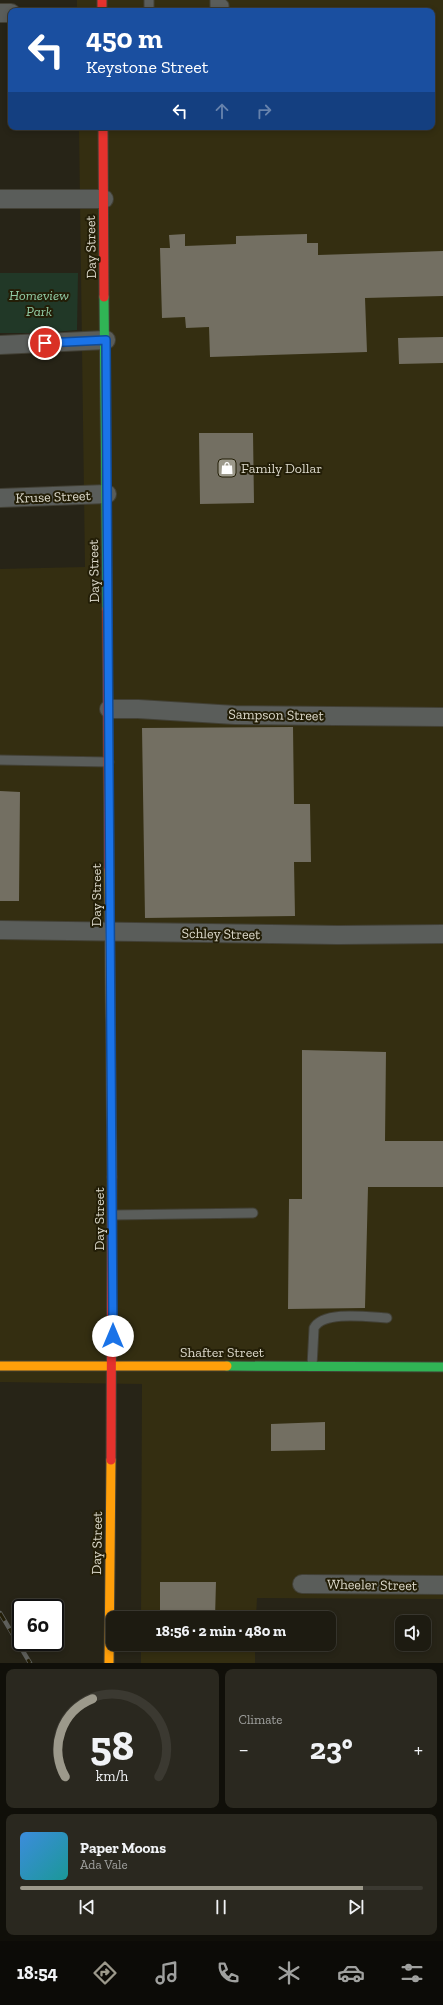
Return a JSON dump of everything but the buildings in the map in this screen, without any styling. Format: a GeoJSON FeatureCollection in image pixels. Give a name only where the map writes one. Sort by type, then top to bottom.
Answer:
{"type":"FeatureCollection","features":[{"type":"Feature","properties":{"kind":"main road","name":"Day Street"},"geometry":{"type":"LineString","coordinates":[[104,130],[113,1215],[113,1367],[109,1663]]}},
{"type":"Feature","properties":{"kind":"main road","name":"Shafter Street"},"geometry":{"type":"LineString","coordinates":[[0,1366],[113,1367],[155,1365],[443,1367]]}},
{"type":"Feature","properties":{"kind":"street"},"geometry":{"type":"LineString","coordinates":[[0,199],[104,199]]}},
{"type":"Feature","properties":{"kind":"street"},"geometry":{"type":"LineString","coordinates":[[0,345],[106,340]]}},
{"type":"Feature","properties":{"kind":"street","name":"Kruse Street"},"geometry":{"type":"LineString","coordinates":[[0,498],[107,494]]}},
{"type":"Feature","properties":{"kind":"street","name":"Sampson Street"},"geometry":{"type":"LineString","coordinates":[[109,709],[138,708],[235,715],[443,717]]}},
{"type":"Feature","properties":{"kind":"street","name":"Schley Street"},"geometry":{"type":"LineString","coordinates":[[0,930],[110,933],[338,935],[443,934]]}},
{"type":"Feature","properties":{"kind":"street","name":"Wheeler Street"},"geometry":{"type":"LineString","coordinates":[[302,1584],[443,1586]]}},
{"type":"Feature","properties":{"kind":"lane"},"geometry":{"type":"LineString","coordinates":[[219,0],[224,5],[224,8]]}},
{"type":"Feature","properties":{"kind":"lane"},"geometry":{"type":"LineString","coordinates":[[0,760],[109,762]]}},
{"type":"Feature","properties":{"kind":"lane"},"geometry":{"type":"LineString","coordinates":[[113,1215],[253,1214]]}},
{"type":"Feature","properties":{"kind":"lane"},"geometry":{"type":"LineString","coordinates":[[312,1366],[314,1328],[316,1324],[337,1315],[387,1318]]}},
{"type":"Feature","properties":{"kind":"shaded area"},"geometry":{"type":"Polygon","coordinates":[[[77,0],[443,0],[443,1599],[257,1598],[256,1611],[141,1611],[142,1384],[0,1382],[0,569],[85,567],[79,130],[435,130],[435,8],[77,8],[77,0]]]}},
{"type":"Feature","properties":{"kind":"shaded area"},"geometry":{"type":"Polygon","coordinates":[[[141,1651],[255,1651],[255,1663],[141,1663],[141,1651]]]}},
{"type":"Feature","properties":{"kind":"green space","name":"Homeview Park"},"geometry":{"type":"Polygon","coordinates":[[[0,273],[78,273],[77,330],[45,333],[0,333],[0,273]]]}},
{"type":"Feature","properties":{"kind":"railway"},"geometry":{"type":"LineString","coordinates":[[0,1613],[30,1663]]}},
{"type":"Feature","properties":{"kind":"traffic: fast"},"geometry":{"type":"LineString","coordinates":[[104,297],[107,609]]}},
{"type":"Feature","properties":{"kind":"traffic: fast"},"geometry":{"type":"LineString","coordinates":[[227,1366],[443,1367]]}},
{"type":"Feature","properties":{"kind":"traffic: slow"},"geometry":{"type":"LineString","coordinates":[[109,870],[112,1177]]}},
{"type":"Feature","properties":{"kind":"traffic: slow"},"geometry":{"type":"LineString","coordinates":[[0,1366],[227,1366]]}},
{"type":"Feature","properties":{"kind":"traffic: slow"},"geometry":{"type":"LineString","coordinates":[[109,1663],[111,1460]]}},
{"type":"Feature","properties":{"kind":"traffic: jam"},"geometry":{"type":"LineString","coordinates":[[102,0],[102,8]]}},
{"type":"Feature","properties":{"kind":"traffic: jam"},"geometry":{"type":"LineString","coordinates":[[103,130],[104,297]]}},
{"type":"Feature","properties":{"kind":"traffic: jam"},"geometry":{"type":"LineString","coordinates":[[107,609],[109,870]]}},
{"type":"Feature","properties":{"kind":"traffic: jam"},"geometry":{"type":"LineString","coordinates":[[111,1460],[112,1177]]}},
{"type":"Feature","properties":{"kind":"place","name":"Family Dollar"},"geometry":{"type":"Point","coordinates":[227,468]}},
{"type":"Feature","properties":{"kind":"route"},"geometry":{"type":"LineString","coordinates":[[45,343],[106,340],[113,1336]]}}]}
